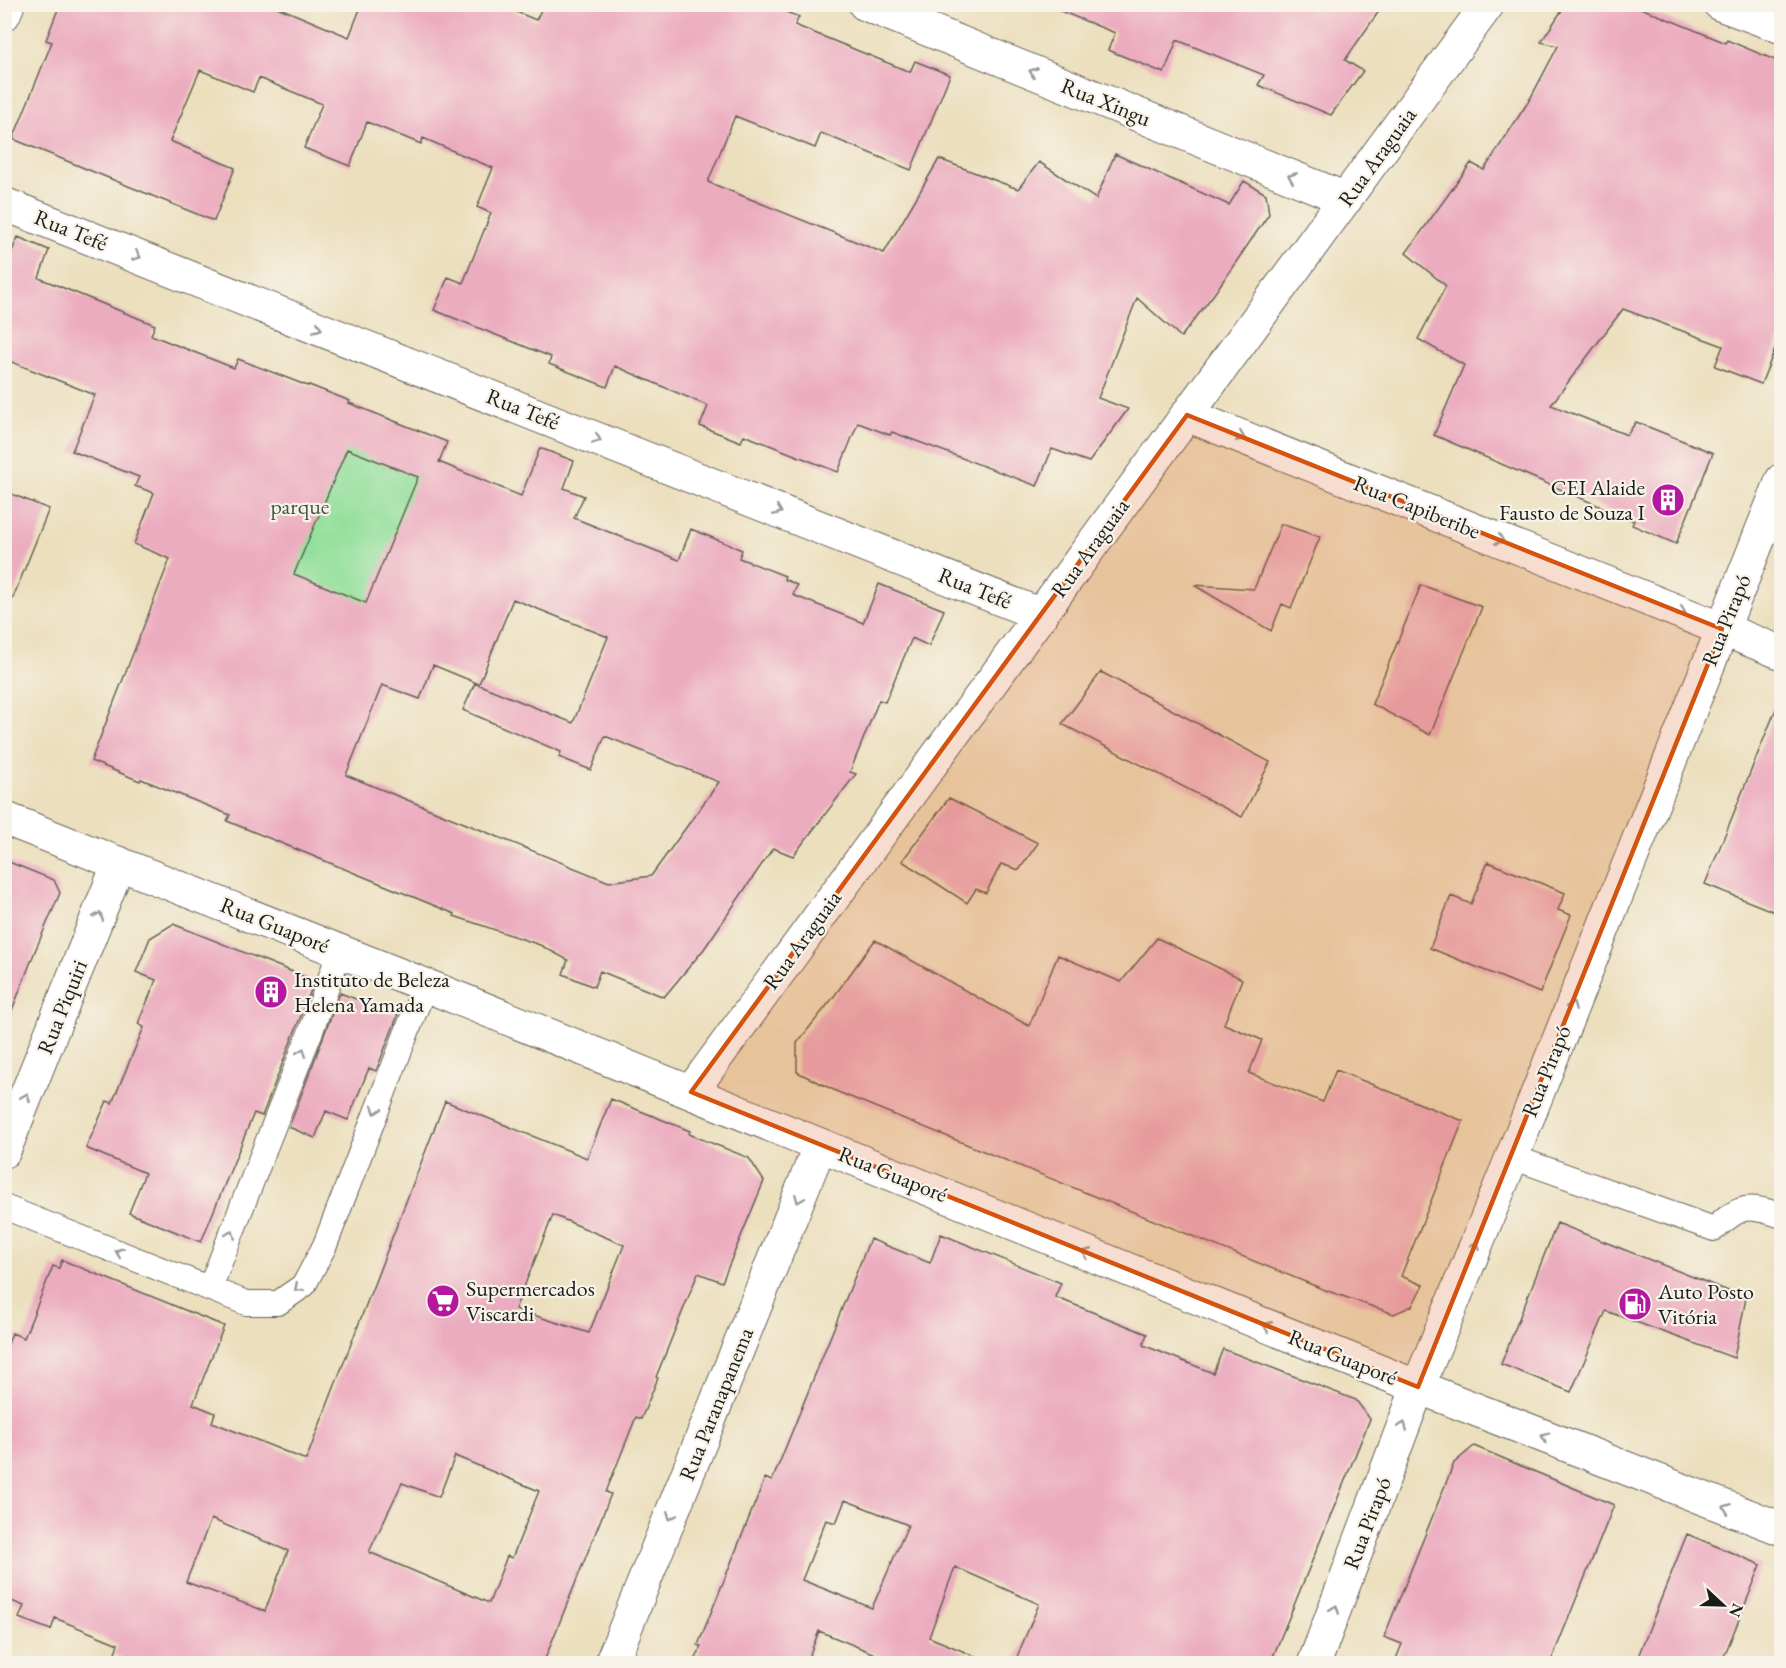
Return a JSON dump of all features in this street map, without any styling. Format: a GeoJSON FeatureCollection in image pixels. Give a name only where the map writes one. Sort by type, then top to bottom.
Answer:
{"type":"FeatureCollection","features":[{"type":"Feature","properties":{"kind":"street"},"geometry":{"type":"LineString","coordinates":[[4,14],[8,4]]}},
{"type":"Feature","properties":{"kind":"street","name":"Rua Xingu"},"geometry":{"type":"LineString","coordinates":[[866,4],[1346,199]]}},
{"type":"Feature","properties":{"kind":"street","name":"Rua Araguaia"},"geometry":{"type":"LineString","coordinates":[[691,1092],[1488,4]]}},
{"type":"Feature","properties":{"kind":"street"},"geometry":{"type":"LineString","coordinates":[[1720,4],[1782,27]]}},
{"type":"Feature","properties":{"kind":"street","name":"Rua Tefé"},"geometry":{"type":"LineString","coordinates":[[4,204],[1041,615]]}},
{"type":"Feature","properties":{"kind":"street","name":"Rua Capiberibe"},"geometry":{"type":"LineString","coordinates":[[1187,415],[1782,653]]}},
{"type":"Feature","properties":{"kind":"street","name":"Rua Pirapó"},"geometry":{"type":"LineString","coordinates":[[1314,1664],[1418,1388],[1782,480]]}},
{"type":"Feature","properties":{"kind":"street","name":"Rua Guaporé"},"geometry":{"type":"LineString","coordinates":[[4,818],[691,1092],[1418,1388],[1782,1529]]}},
{"type":"Feature","properties":{"kind":"street","name":"Rua Piquiri"},"geometry":{"type":"LineString","coordinates":[[4,1151],[119,864]]}},
{"type":"Feature","properties":{"kind":"street","name":"Rua Paranapanema"},"geometry":{"type":"LineString","coordinates":[[611,1664],[820,1145]]}},
{"type":"Feature","properties":{"kind":"lane"},"geometry":{"type":"LineString","coordinates":[[210,1288],[340,951]]}},
{"type":"Feature","properties":{"kind":"lane"},"geometry":{"type":"LineString","coordinates":[[4,1207],[246,1303],[278,1303],[304,1285],[325,1245],[425,985]]}},
{"type":"Feature","properties":{"kind":"lane"},"geometry":{"type":"LineString","coordinates":[[1512,1157],[1714,1229],[1730,1215],[1743,1208],[1760,1208],[1782,1216]]}},
{"type":"Feature","properties":{"kind":"highlighted area"},"geometry":{"type":"Polygon","coordinates":[[[1187,415],[1722,629],[1418,1387],[691,1092],[1187,415]]]}},
{"type":"Feature","properties":{"kind":"green space","name":"parque"},"geometry":{"type":"Polygon","coordinates":[[[236,377],[447,476],[387,641],[165,544],[236,377]]]}},
{"type":"Feature","properties":{"kind":"building"},"geometry":{"type":"Polygon","coordinates":[[[60,4],[270,4],[349,37],[362,4],[497,4],[536,20],[544,4],[765,4],[799,17],[795,25],[910,72],[915,61],[950,75],[911,170],[821,133],[815,148],[735,116],[708,182],[884,253],[939,159],[1018,189],[1039,162],[1096,199],[1115,154],[1229,205],[1244,181],[1266,194],[1269,214],[1214,294],[1181,337],[1137,298],[1098,398],[1128,409],[1089,462],[1052,449],[1037,486],[892,432],[890,435],[858,423],[838,472],[744,435],[741,442],[700,426],[708,406],[615,366],[607,387],[549,364],[551,357],[434,310],[448,277],[463,283],[491,213],[477,207],[493,168],[423,138],[421,144],[367,122],[350,166],[304,148],[322,104],[259,78],[253,92],[200,70],[170,141],[235,168],[214,221],[13,139],[52,42],[46,40],[60,4]]]}},
{"type":"Feature","properties":{"kind":"building"},"geometry":{"type":"Polygon","coordinates":[[[1048,4],[1384,4],[1345,60],[1363,71],[1331,115],[1258,85],[1264,75],[1177,40],[1164,73],[1108,50],[1115,33],[1048,6],[1048,4]]]}},
{"type":"Feature","properties":{"kind":"building"},"geometry":{"type":"Polygon","coordinates":[[[1566,4],[1631,4],[1782,63],[1782,332],[1761,384],[1715,366],[1723,346],[1623,309],[1551,405],[1627,435],[1636,422],[1713,453],[1676,544],[1632,525],[1634,521],[1434,435],[1464,365],[1418,339],[1446,286],[1406,253],[1471,163],[1484,170],[1530,99],[1558,46],[1541,42],[1566,4]]]}},
{"type":"Feature","properties":{"kind":"building"},"geometry":{"type":"Polygon","coordinates":[[[18,237],[49,250],[39,278],[155,325],[151,335],[234,368],[238,359],[350,401],[349,403],[447,442],[439,462],[521,496],[540,448],[574,461],[564,488],[584,496],[574,518],[679,560],[691,529],[742,550],[739,558],[785,576],[784,579],[797,585],[793,595],[863,623],[879,584],[944,610],[929,646],[912,638],[885,702],[879,700],[850,772],[856,774],[793,856],[773,848],[704,949],[664,997],[600,971],[594,987],[563,974],[568,960],[540,945],[454,916],[455,914],[227,821],[230,815],[91,761],[170,559],[134,544],[154,493],[135,486],[139,477],[72,451],[95,395],[4,359],[4,264],[6,265],[18,237]],[[347,449],[294,574],[366,603],[418,477],[347,449]],[[513,599],[479,684],[433,665],[420,699],[382,685],[346,775],[609,882],[651,876],[719,782],[605,736],[591,770],[559,757],[561,752],[463,710],[475,683],[573,723],[608,637],[513,599]]]}},
{"type":"Feature","properties":{"kind":"building"},"geometry":{"type":"Polygon","coordinates":[[[4,491],[49,509],[6,615],[4,615],[4,491]]]}},
{"type":"Feature","properties":{"kind":"building"},"geometry":{"type":"Polygon","coordinates":[[[1281,524],[1320,537],[1291,608],[1282,604],[1271,631],[1194,585],[1254,589],[1281,524]]]}},
{"type":"Feature","properties":{"kind":"building"},"geometry":{"type":"Polygon","coordinates":[[[1421,585],[1482,607],[1430,735],[1372,704],[1421,585]]]}},
{"type":"Feature","properties":{"kind":"building"},"geometry":{"type":"Polygon","coordinates":[[[1101,672],[1270,762],[1242,817],[1062,724],[1101,672]]]}},
{"type":"Feature","properties":{"kind":"building"},"geometry":{"type":"Polygon","coordinates":[[[1780,699],[1782,699],[1782,915],[1705,884],[1780,699]]]}},
{"type":"Feature","properties":{"kind":"building"},"geometry":{"type":"Polygon","coordinates":[[[949,798],[1038,843],[1019,870],[1001,864],[986,893],[976,889],[967,903],[902,861],[949,798]]]}},
{"type":"Feature","properties":{"kind":"building"},"geometry":{"type":"Polygon","coordinates":[[[4,860],[54,880],[60,893],[7,1023],[4,1022],[4,860]]]}},
{"type":"Feature","properties":{"kind":"building"},"geometry":{"type":"Polygon","coordinates":[[[1488,862],[1565,893],[1558,910],[1571,915],[1540,993],[1430,948],[1451,896],[1471,904],[1488,862]]]}},
{"type":"Feature","properties":{"kind":"building"},"geometry":{"type":"Polygon","coordinates":[[[173,924],[314,982],[262,1116],[254,1113],[201,1242],[129,1213],[145,1173],[86,1148],[107,1101],[112,1103],[144,1027],[138,1024],[156,980],[136,972],[150,938],[173,924]]]}},
{"type":"Feature","properties":{"kind":"building"},"geometry":{"type":"Polygon","coordinates":[[[1157,938],[1242,979],[1224,1024],[1262,1040],[1249,1073],[1323,1102],[1336,1070],[1463,1121],[1401,1276],[1423,1285],[1412,1306],[1394,1314],[1325,1290],[838,1092],[797,1072],[797,1043],[875,940],[1029,1026],[1058,955],[1121,982],[1157,938]]]}},
{"type":"Feature","properties":{"kind":"building"},"geometry":{"type":"Polygon","coordinates":[[[340,993],[398,1015],[376,1071],[369,1068],[348,1120],[326,1111],[315,1138],[289,1127],[340,993]]]}},
{"type":"Feature","properties":{"kind":"building"},"geometry":{"type":"Polygon","coordinates":[[[611,1099],[749,1158],[764,1181],[722,1282],[698,1273],[641,1419],[636,1417],[606,1492],[611,1494],[543,1664],[136,1664],[114,1655],[118,1644],[55,1618],[51,1630],[19,1618],[24,1606],[4,1598],[4,1354],[12,1333],[24,1338],[53,1266],[59,1268],[62,1260],[224,1326],[193,1404],[215,1413],[212,1422],[306,1460],[445,1101],[587,1158],[611,1099]],[[553,1215],[515,1309],[589,1333],[624,1245],[553,1215]],[[455,1456],[439,1497],[402,1483],[369,1552],[489,1603],[507,1556],[512,1558],[539,1491],[455,1456]],[[211,1519],[186,1582],[265,1611],[288,1551],[211,1519]]]}},
{"type":"Feature","properties":{"kind":"building","name":"Auto Posto Vitória"},"geometry":{"type":"Polygon","coordinates":[[[1557,1223],[1746,1298],[1734,1358],[1606,1311],[1571,1392],[1501,1364],[1557,1223]]]}},
{"type":"Feature","properties":{"kind":"building"},"geometry":{"type":"Polygon","coordinates":[[[941,1234],[1061,1283],[1055,1297],[1147,1334],[1143,1345],[1213,1373],[1223,1349],[1356,1400],[1370,1419],[1270,1664],[1014,1664],[1039,1604],[955,1567],[929,1637],[989,1662],[989,1664],[899,1664],[819,1631],[806,1664],[694,1664],[701,1646],[698,1645],[765,1478],[772,1481],[870,1239],[930,1263],[941,1234]],[[845,1500],[836,1523],[826,1520],[802,1580],[872,1608],[908,1525],[845,1500]]]}},
{"type":"Feature","properties":{"kind":"building"},"geometry":{"type":"Polygon","coordinates":[[[1474,1446],[1614,1505],[1550,1664],[1394,1664],[1402,1644],[1384,1637],[1454,1463],[1474,1446]]]}},
{"type":"Feature","properties":{"kind":"building"},"geometry":{"type":"Polygon","coordinates":[[[1687,1534],[1761,1565],[1721,1664],[1635,1664],[1687,1534]]]}},
{"type":"Feature","properties":{"kind":"place","name":"CEI Alaide Fausto de Souza I"},"geometry":{"type":"Point","coordinates":[1668,500]}},
{"type":"Feature","properties":{"kind":"place","name":"Instituto de Beleza Helena Yamada"},"geometry":{"type":"Point","coordinates":[271,992]}},
{"type":"Feature","properties":{"kind":"place","name":"Supermercados Viscardi"},"geometry":{"type":"Point","coordinates":[443,1301]}},
{"type":"Feature","properties":{"kind":"place","name":"Auto Posto Vitória"},"geometry":{"type":"Point","coordinates":[1635,1304]}}]}
